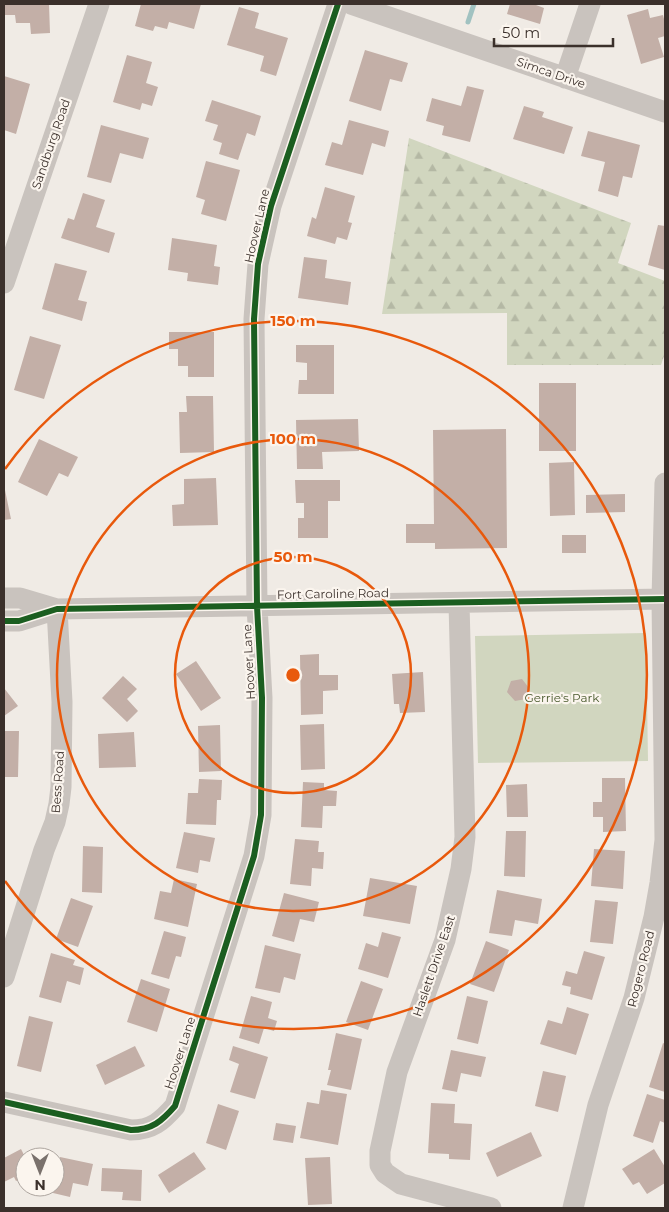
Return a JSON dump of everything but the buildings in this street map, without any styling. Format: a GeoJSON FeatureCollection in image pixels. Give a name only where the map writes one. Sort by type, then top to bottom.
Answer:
{"type":"FeatureCollection","features":[{"type":"Feature","properties":{"kind":"street","name":"Sandburg Road"},"geometry":{"type":"LineString","coordinates":[[4,283],[9,253],[99,4]]}},
{"type":"Feature","properties":{"kind":"street","name":"Hoover Lane"},"geometry":{"type":"LineString","coordinates":[[4,1102],[131,1130],[140,1130],[157,1124],[175,1106],[258,841],[261,816],[262,698],[257,606],[254,319],[258,264],[271,206],[338,4]]}},
{"type":"Feature","properties":{"kind":"street","name":"Simca Drive"},"geometry":{"type":"LineString","coordinates":[[351,4],[665,112]]}},
{"type":"Feature","properties":{"kind":"street"},"geometry":{"type":"LineString","coordinates":[[565,78],[590,4]]}},
{"type":"Feature","properties":{"kind":"street","name":"Rogero Road"},"geometry":{"type":"LineString","coordinates":[[573,1208],[598,1105],[634,998],[654,917],[660,883],[664,840],[663,599],[665,483]]}},
{"type":"Feature","properties":{"kind":"street","name":"Fort Caroline Road"},"geometry":{"type":"LineString","coordinates":[[4,598],[20,598],[57,609]]}},
{"type":"Feature","properties":{"kind":"street","name":"Fort Caroline Road"},"geometry":{"type":"LineString","coordinates":[[4,622],[19,621],[57,609],[663,599]]}},
{"type":"Feature","properties":{"kind":"street","name":"Haslett Drive East"},"geometry":{"type":"LineString","coordinates":[[459,603],[465,837],[461,870],[445,940],[397,1072],[380,1151],[380,1165],[385,1173],[401,1184],[491,1208]]}},
{"type":"Feature","properties":{"kind":"street","name":"Bess Road"},"geometry":{"type":"LineString","coordinates":[[4,977],[44,850],[55,822],[59,804],[62,702],[57,609]]}},
{"type":"Feature","properties":{"kind":"green space"},"geometry":{"type":"Polygon","coordinates":[[[409,138],[631,223],[618,263],[665,281],[665,353],[661,365],[507,365],[507,313],[382,314],[409,138]]]}},
{"type":"Feature","properties":{"kind":"green space","name":"Gerrie's Park"},"geometry":{"type":"Polygon","coordinates":[[[646,633],[648,761],[478,763],[475,636],[646,633]]]}},
{"type":"Feature","properties":{"kind":"waterway"},"geometry":{"type":"LineString","coordinates":[[468,22],[474,4]]}},
{"type":"Feature","properties":{"kind":"cycle path"},"geometry":{"type":"LineString","coordinates":[[4,1102],[131,1130],[151,1126],[166,1116],[175,1106],[254,856],[261,815],[262,698],[257,606],[254,319],[258,264],[271,206],[338,4]]}},
{"type":"Feature","properties":{"kind":"cycle path"},"geometry":{"type":"LineString","coordinates":[[4,621],[19,621],[57,609],[665,599]]}}]}
